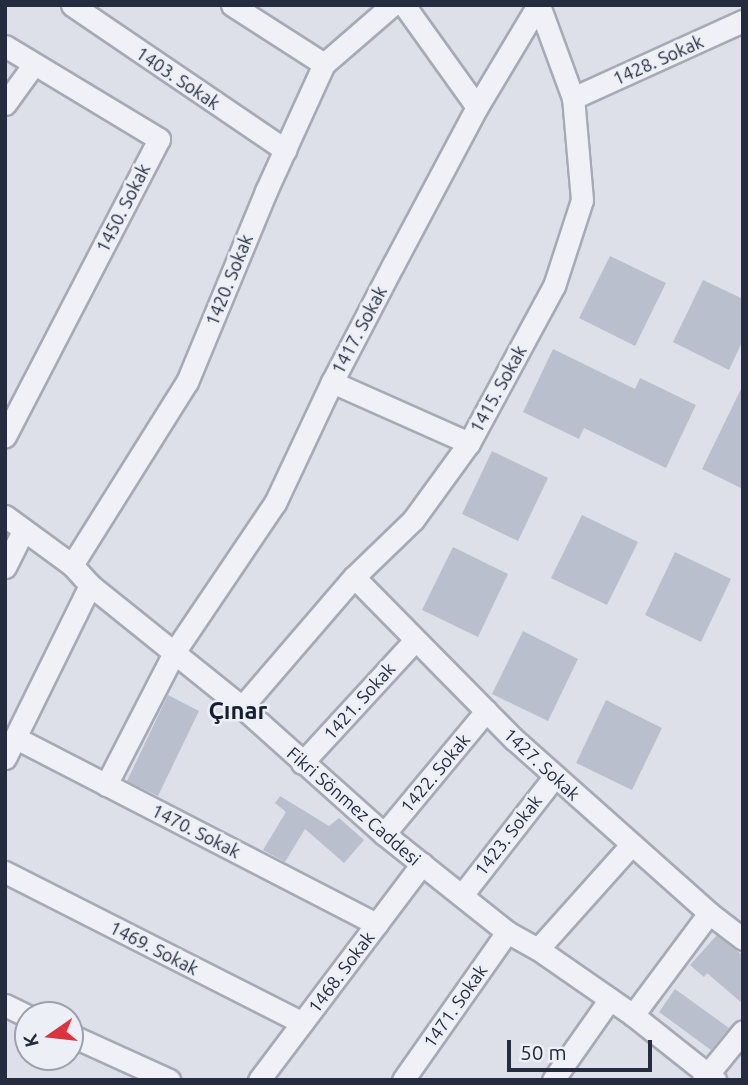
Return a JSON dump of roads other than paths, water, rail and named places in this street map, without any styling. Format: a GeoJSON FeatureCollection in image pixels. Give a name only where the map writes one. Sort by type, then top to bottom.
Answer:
{"type":"FeatureCollection","features":[{"type":"Feature","properties":{"kind":"street","name":"1403. Sokak"},"geometry":{"type":"LineString","coordinates":[[72,5],[285,150]]}},
{"type":"Feature","properties":{"kind":"street"},"geometry":{"type":"LineString","coordinates":[[232,5],[324,64]]}},
{"type":"Feature","properties":{"kind":"street","name":"1420. Sokak"},"geometry":{"type":"LineString","coordinates":[[72,565],[187,382],[324,64],[392,5]]}},
{"type":"Feature","properties":{"kind":"street"},"geometry":{"type":"LineString","coordinates":[[404,5],[477,107]]}},
{"type":"Feature","properties":{"kind":"street","name":"1417. Sokak"},"geometry":{"type":"LineString","coordinates":[[106,785],[175,651],[275,503],[332,382],[477,107],[538,5]]}},
{"type":"Feature","properties":{"kind":"street","name":"1415. Sokak"},"geometry":{"type":"LineString","coordinates":[[242,707],[354,577],[413,520],[469,443],[554,286],[582,200],[573,98],[538,5]]}},
{"type":"Feature","properties":{"kind":"street","name":"1428. Sokak"},"geometry":{"type":"LineString","coordinates":[[573,98],[743,21]]}},
{"type":"Feature","properties":{"kind":"street","name":"1450. Sokak"},"geometry":{"type":"LineString","coordinates":[[5,46],[159,139],[5,436]]}},
{"type":"Feature","properties":{"kind":"street"},"geometry":{"type":"LineString","coordinates":[[5,104],[34,64]]}},
{"type":"Feature","properties":{"kind":"street"},"geometry":{"type":"LineString","coordinates":[[332,382],[469,443]]}},
{"type":"Feature","properties":{"kind":"street","name":"Fikri Sönmez Caddesi"},"geometry":{"type":"LineString","coordinates":[[5,516],[72,565],[90,585],[242,707],[384,834],[508,932],[538,949],[633,1015],[708,1078]]}},
{"type":"Feature","properties":{"kind":"street"},"geometry":{"type":"LineString","coordinates":[[5,567],[23,531]]}},
{"type":"Feature","properties":{"kind":"street","name":"1427. Sokak"},"geometry":{"type":"LineString","coordinates":[[354,577],[486,711],[555,776],[709,913],[743,939]]}},
{"type":"Feature","properties":{"kind":"street"},"geometry":{"type":"LineString","coordinates":[[5,758],[90,585]]}},
{"type":"Feature","properties":{"kind":"street","name":"1421. Sokak"},"geometry":{"type":"LineString","coordinates":[[302,763],[415,640]]}},
{"type":"Feature","properties":{"kind":"street","name":"1422. Sokak"},"geometry":{"type":"LineString","coordinates":[[384,834],[486,711]]}},
{"type":"Feature","properties":{"kind":"street","name":"1470. Sokak"},"geometry":{"type":"LineString","coordinates":[[16,738],[377,924]]}},
{"type":"Feature","properties":{"kind":"street","name":"1423. Sokak"},"geometry":{"type":"LineString","coordinates":[[462,895],[555,776]]}},
{"type":"Feature","properties":{"kind":"street"},"geometry":{"type":"LineString","coordinates":[[538,949],[631,845]]}},
{"type":"Feature","properties":{"kind":"street","name":"1468. Sokak"},"geometry":{"type":"LineString","coordinates":[[259,1080],[422,864]]}},
{"type":"Feature","properties":{"kind":"street","name":"1469. Sokak"},"geometry":{"type":"LineString","coordinates":[[5,872],[302,1023]]}},
{"type":"Feature","properties":{"kind":"street"},"geometry":{"type":"LineString","coordinates":[[633,1015],[709,913]]}},
{"type":"Feature","properties":{"kind":"street","name":"1471. Sokak"},"geometry":{"type":"LineString","coordinates":[[402,1080],[508,932]]}},
{"type":"Feature","properties":{"kind":"street"},"geometry":{"type":"LineString","coordinates":[[553,1080],[610,999]]}},
{"type":"Feature","properties":{"kind":"street"},"geometry":{"type":"LineString","coordinates":[[708,1078],[743,1031]]}},
{"type":"Feature","properties":{"kind":"street"},"geometry":{"type":"LineString","coordinates":[[84,1041],[169,1080]]}},
{"type":"Feature","properties":{"kind":"district","name":"Çınar"},"geometry":{"type":"Point","coordinates":[238,711]}}]}
